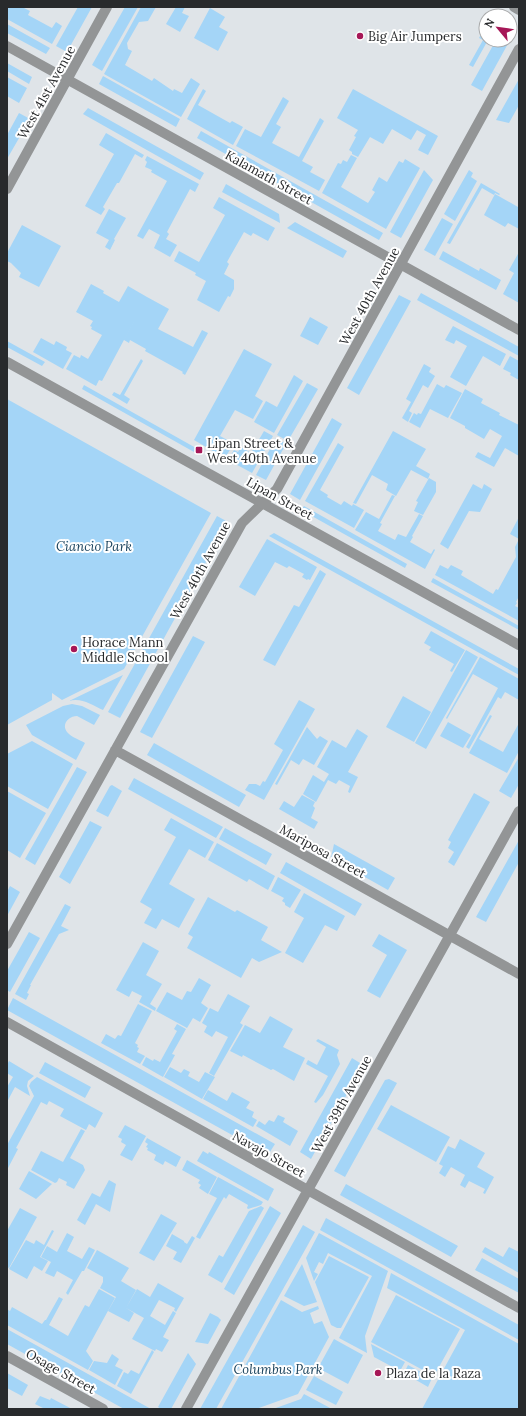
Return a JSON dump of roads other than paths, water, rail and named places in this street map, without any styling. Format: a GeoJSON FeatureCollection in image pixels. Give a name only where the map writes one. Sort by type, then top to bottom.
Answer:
{"type":"FeatureCollection","features":[{"type":"Feature","properties":{"kind":"street","name":"West 41st Avenue"},"geometry":{"type":"LineString","coordinates":[[7,189],[107,7]]}},
{"type":"Feature","properties":{"kind":"street"},"geometry":{"type":"LineString","coordinates":[[514,7],[519,10]]}},
{"type":"Feature","properties":{"kind":"street","name":"Kalamath Street"},"geometry":{"type":"LineString","coordinates":[[7,46],[519,330]]}},
{"type":"Feature","properties":{"kind":"street","name":"West 40th Avenue"},"geometry":{"type":"LineString","coordinates":[[7,944],[242,523],[277,489],[519,49]]}},
{"type":"Feature","properties":{"kind":"street","name":"Lipan Street"},"geometry":{"type":"LineString","coordinates":[[7,362],[519,645]]}},
{"type":"Feature","properties":{"kind":"street","name":"Mariposa Street"},"geometry":{"type":"LineString","coordinates":[[115,750],[519,974]]}},
{"type":"Feature","properties":{"kind":"street","name":"West 39th Avenue"},"geometry":{"type":"LineString","coordinates":[[186,1409],[519,811]]}},
{"type":"Feature","properties":{"kind":"street","name":"Navajo Street"},"geometry":{"type":"LineString","coordinates":[[7,1022],[519,1308]]}},
{"type":"Feature","properties":{"kind":"street","name":"Osage Street"},"geometry":{"type":"LineString","coordinates":[[7,1356],[103,1409]]}},
{"type":"Feature","properties":{"kind":"place","name":"Big Air Jumpers"},"geometry":{"type":"Point","coordinates":[360,36]}},
{"type":"Feature","properties":{"kind":"place","name":"Lipan Street & West 40th Avenue"},"geometry":{"type":"Point","coordinates":[199,450]}},
{"type":"Feature","properties":{"kind":"place","name":"Horace Mann Middle School"},"geometry":{"type":"Point","coordinates":[74,649]}},
{"type":"Feature","properties":{"kind":"place","name":"Plaza de la Raza"},"geometry":{"type":"Point","coordinates":[378,1373]}},
{"type":"Feature","properties":{"kind":"park label","name":"Ciancio Park"},"geometry":{"type":"Point","coordinates":[94,546]}},
{"type":"Feature","properties":{"kind":"park label","name":"Columbus Park"},"geometry":{"type":"Point","coordinates":[278,1369]}}]}
